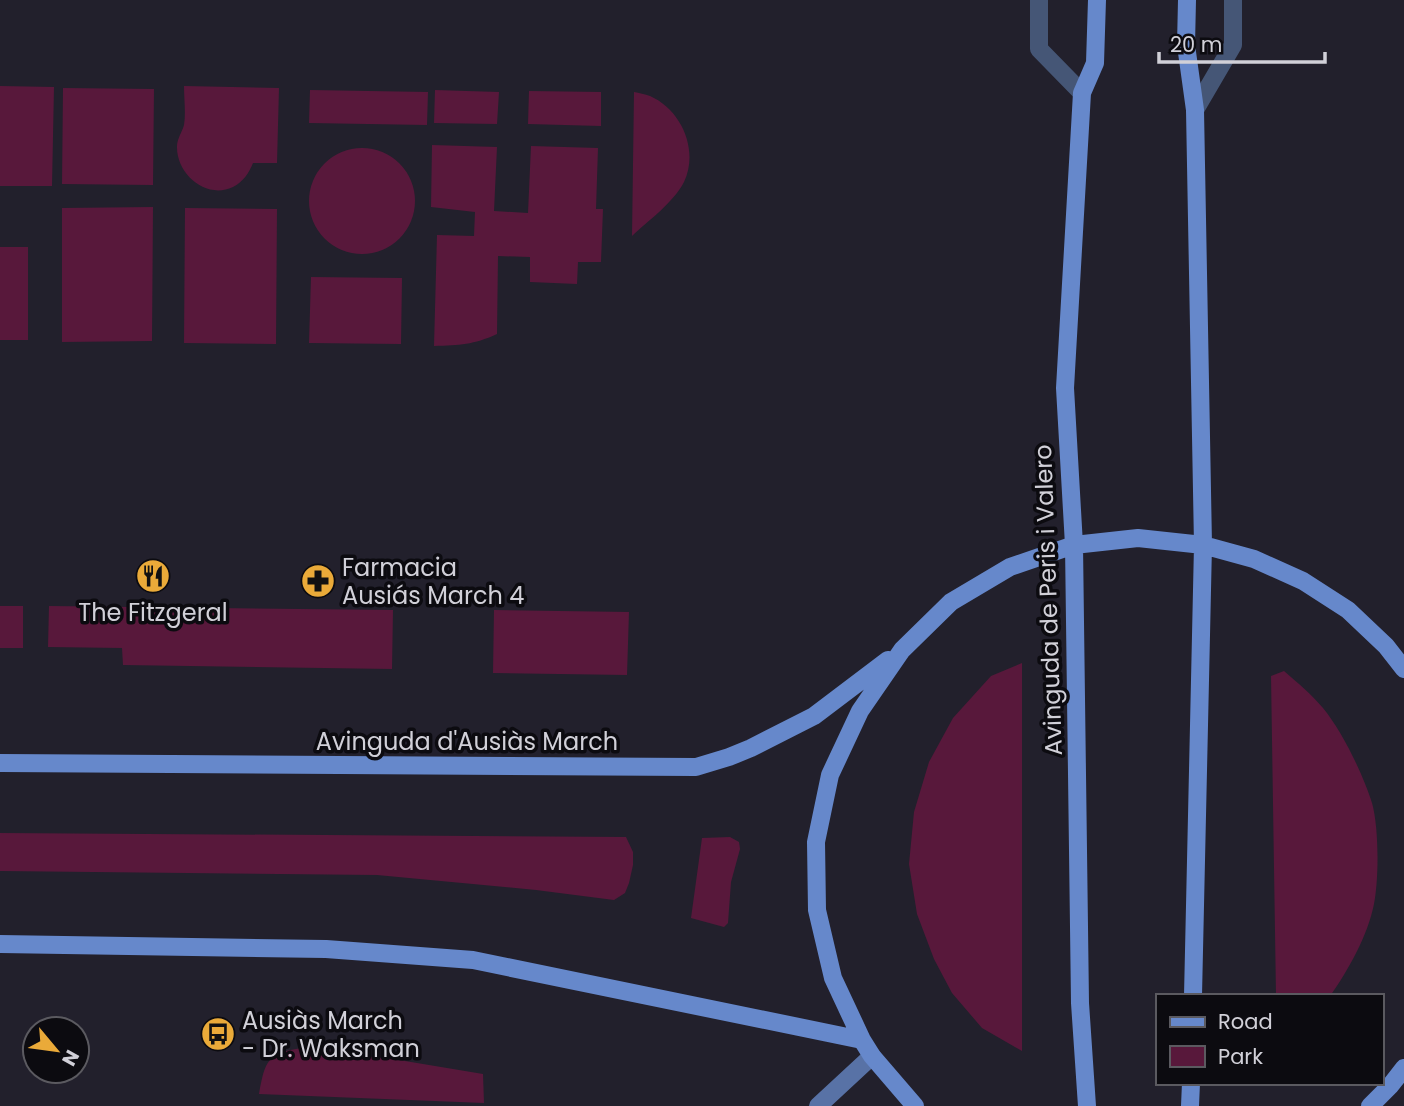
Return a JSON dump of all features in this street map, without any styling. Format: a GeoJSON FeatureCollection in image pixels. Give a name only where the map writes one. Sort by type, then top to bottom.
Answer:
{"type":"FeatureCollection","features":[{"type":"Feature","properties":{"kind":"main road","name":"Avinguda de Peris i Valero"},"geometry":{"type":"LineString","coordinates":[[1087,1106],[1080,1003],[1074,545],[1065,388],[1082,93],[1095,63],[1097,0]]}},
{"type":"Feature","properties":{"kind":"main road"},"geometry":{"type":"LineString","coordinates":[[1187,0],[1186,45],[1195,110],[1203,545],[1193,994]]}},
{"type":"Feature","properties":{"kind":"main road"},"geometry":{"type":"LineString","coordinates":[[915,1106],[872,1056],[833,978],[817,910],[816,842],[830,775],[860,710],[902,650],[951,603],[1010,567],[1074,545],[1138,538],[1203,545],[1254,558],[1303,581],[1348,610],[1386,646],[1404,669]]}},
{"type":"Feature","properties":{"kind":"main road","name":"Avinguda d'Ausiàs March"},"geometry":{"type":"LineString","coordinates":[[0,762],[696,767],[751,748],[814,716],[902,650]]}},
{"type":"Feature","properties":{"kind":"main road"},"geometry":{"type":"LineString","coordinates":[[0,944],[326,948],[473,960],[862,1040]]}},
{"type":"Feature","properties":{"kind":"main road"},"geometry":{"type":"LineString","coordinates":[[818,1106],[872,1056]]}},
{"type":"Feature","properties":{"kind":"main road"},"geometry":{"type":"LineString","coordinates":[[1370,1106],[1404,1069]]}},
{"type":"Feature","properties":{"kind":"main road"},"geometry":{"type":"LineString","coordinates":[[1191,1085],[1191,1106]]}},
{"type":"Feature","properties":{"kind":"street"},"geometry":{"type":"LineString","coordinates":[[1039,0],[1039,49],[1082,93]]}},
{"type":"Feature","properties":{"kind":"street"},"geometry":{"type":"LineString","coordinates":[[1195,110],[1233,45],[1233,0]]}},
{"type":"Feature","properties":{"kind":"green space"},"geometry":{"type":"Polygon","coordinates":[[[0,86],[54,87],[52,186],[0,186],[0,86]]]}},
{"type":"Feature","properties":{"kind":"green space"},"geometry":{"type":"Polygon","coordinates":[[[184,86],[279,88],[277,163],[253,163],[240,183],[223,190],[213,190],[194,182],[187,175],[178,156],[177,143],[185,120],[184,86]]]}},
{"type":"Feature","properties":{"kind":"green space"},"geometry":{"type":"Polygon","coordinates":[[[63,88],[154,89],[153,185],[62,184],[63,88]]]}},
{"type":"Feature","properties":{"kind":"green space"},"geometry":{"type":"Polygon","coordinates":[[[310,90],[428,92],[427,125],[309,123],[310,90]]]}},
{"type":"Feature","properties":{"kind":"green space"},"geometry":{"type":"Polygon","coordinates":[[[435,90],[499,92],[497,124],[434,123],[435,90]]]}},
{"type":"Feature","properties":{"kind":"green space"},"geometry":{"type":"Polygon","coordinates":[[[529,91],[601,92],[601,126],[528,124],[529,91]]]}},
{"type":"Feature","properties":{"kind":"green space"},"geometry":{"type":"Polygon","coordinates":[[[634,92],[650,96],[671,111],[685,133],[690,157],[684,182],[679,190],[632,236],[634,92]]]}},
{"type":"Feature","properties":{"kind":"green space"},"geometry":{"type":"Polygon","coordinates":[[[432,145],[497,147],[494,211],[528,213],[531,146],[598,148],[596,209],[603,209],[601,262],[578,262],[577,284],[530,282],[530,257],[498,256],[497,334],[466,344],[434,346],[437,235],[474,236],[475,212],[431,207],[432,145]]]}},
{"type":"Feature","properties":{"kind":"green space"},"geometry":{"type":"Polygon","coordinates":[[[362,148],[382,152],[399,164],[411,181],[415,201],[411,221],[399,238],[382,250],[362,254],[342,250],[325,238],[313,221],[309,201],[313,181],[325,164],[342,152],[362,148]]]}},
{"type":"Feature","properties":{"kind":"green space"},"geometry":{"type":"Polygon","coordinates":[[[153,207],[152,341],[62,342],[62,208],[153,207]]]}},
{"type":"Feature","properties":{"kind":"green space"},"geometry":{"type":"Polygon","coordinates":[[[185,208],[277,209],[276,344],[184,343],[185,208]]]}},
{"type":"Feature","properties":{"kind":"green space"},"geometry":{"type":"Polygon","coordinates":[[[0,247],[28,247],[28,340],[0,340],[0,247]]]}},
{"type":"Feature","properties":{"kind":"green space"},"geometry":{"type":"Polygon","coordinates":[[[311,277],[402,278],[401,344],[309,343],[311,277]]]}},
{"type":"Feature","properties":{"kind":"green space"},"geometry":{"type":"Polygon","coordinates":[[[0,606],[23,606],[23,648],[0,648],[0,606]]]}},
{"type":"Feature","properties":{"kind":"green space"},"geometry":{"type":"Polygon","coordinates":[[[49,606],[393,610],[392,669],[123,665],[122,648],[48,647],[49,606]]]}},
{"type":"Feature","properties":{"kind":"green space"},"geometry":{"type":"Polygon","coordinates":[[[494,610],[629,612],[627,675],[493,673],[494,610]]]}},
{"type":"Feature","properties":{"kind":"green space"},"geometry":{"type":"Polygon","coordinates":[[[1022,663],[1022,1051],[982,1028],[952,993],[934,959],[917,914],[909,864],[914,812],[929,762],[953,718],[991,676],[1022,663]]]}},
{"type":"Feature","properties":{"kind":"green space"},"geometry":{"type":"Polygon","coordinates":[[[1284,671],[1330,717],[1363,779],[1374,813],[1378,853],[1374,904],[1356,952],[1331,994],[1276,994],[1271,676],[1284,671]]]}},
{"type":"Feature","properties":{"kind":"green space"},"geometry":{"type":"Polygon","coordinates":[[[0,833],[626,837],[633,852],[633,865],[625,893],[614,900],[377,875],[0,871],[0,833]]]}},
{"type":"Feature","properties":{"kind":"green space"},"geometry":{"type":"Polygon","coordinates":[[[730,837],[739,842],[740,849],[731,882],[728,923],[724,927],[691,918],[702,838],[730,837]]]}},
{"type":"Feature","properties":{"kind":"green space"},"geometry":{"type":"Polygon","coordinates":[[[302,1048],[483,1074],[484,1103],[259,1094],[263,1074],[270,1060],[281,1053],[302,1048]]]}},
{"type":"Feature","properties":{"kind":"place","name":"The Fitzgeral"},"geometry":{"type":"Point","coordinates":[153,576]}},
{"type":"Feature","properties":{"kind":"place","name":"Farmacia Ausiás March 4"},"geometry":{"type":"Point","coordinates":[318,581]}},
{"type":"Feature","properties":{"kind":"place","name":"Ausiàs March - Dr. Waksman"},"geometry":{"type":"Point","coordinates":[218,1034]}}]}
